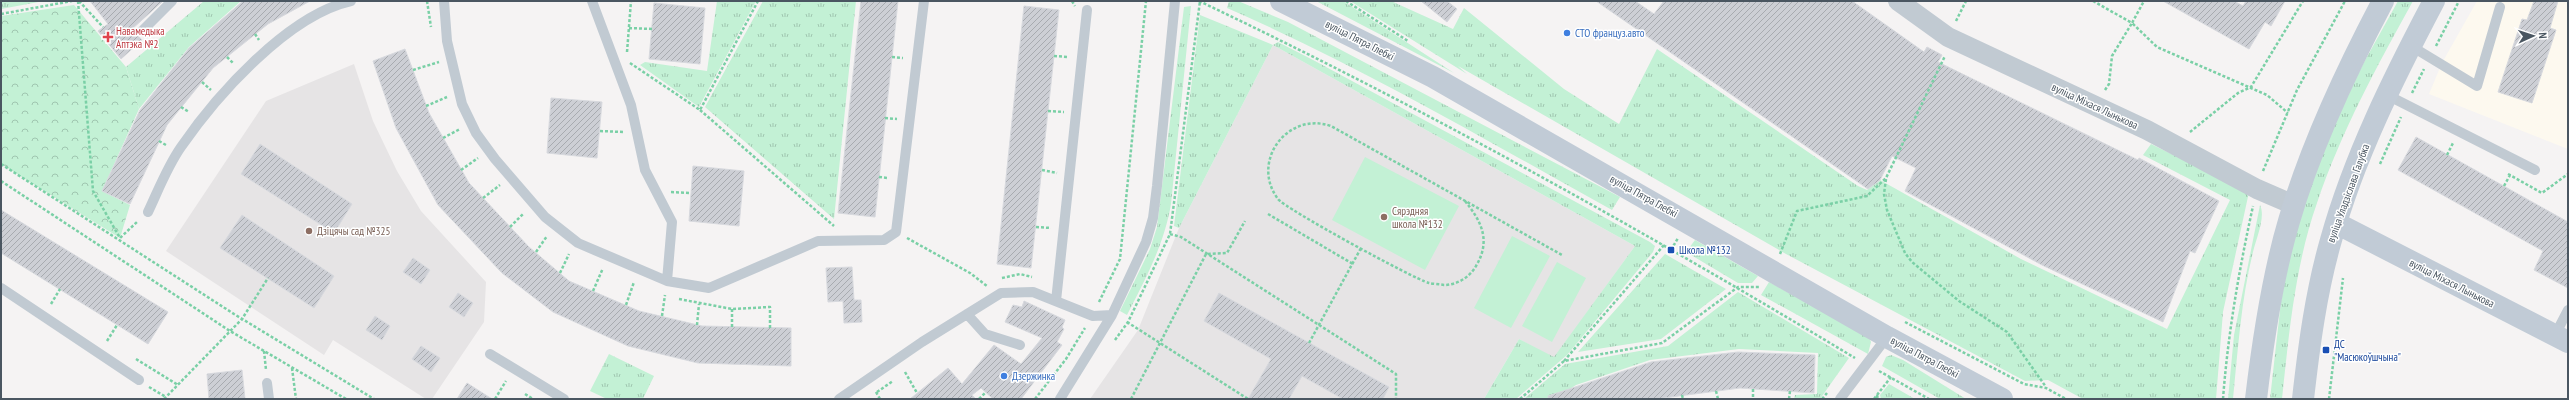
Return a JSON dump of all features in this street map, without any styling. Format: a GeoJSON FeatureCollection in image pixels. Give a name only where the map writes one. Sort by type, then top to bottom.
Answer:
{"type":"FeatureCollection","features":[{"type":"Feature","properties":{"kind":"main road","name":"вуліца Пятра Глебкі"},"geometry":{"type":"LineString","coordinates":[[1282,1],[1433,77],[1887,337],[2002,399]]}},
{"type":"Feature","properties":{"kind":"main road"},"geometry":{"type":"LineString","coordinates":[[2255,393],[2275,280],[2294,205],[2309,163],[2342,85],[2383,1]]}},
{"type":"Feature","properties":{"kind":"main road","name":"вуліца Уладзіслава Галубка"},"geometry":{"type":"LineString","coordinates":[[2302,399],[2321,283],[2336,223],[2362,151],[2387,95],[2434,1]]}},
{"type":"Feature","properties":{"kind":"main road","name":"вуліца Міхася Лынькова"},"geometry":{"type":"LineString","coordinates":[[2336,223],[2561,339]]}},
{"type":"Feature","properties":{"kind":"street","name":"вуліца Міхася Лынькова"},"geometry":{"type":"LineString","coordinates":[[1898,1],[1948,37],[2097,106],[2177,145],[2257,189],[2294,205]]}},
{"type":"Feature","properties":{"kind":"lane"},"geometry":{"type":"LineString","coordinates":[[143,30],[172,1]]}},
{"type":"Feature","properties":{"kind":"lane"},"geometry":{"type":"LineString","coordinates":[[148,212],[180,148],[240,74],[296,29],[333,5],[351,1]]}},
{"type":"Feature","properties":{"kind":"lane"},"geometry":{"type":"LineString","coordinates":[[444,1],[447,41],[462,104],[476,133],[495,159],[545,217],[578,243],[667,281],[709,288],[818,241],[884,240],[896,232],[924,1]]}},
{"type":"Feature","properties":{"kind":"lane"},"geometry":{"type":"LineString","coordinates":[[592,1],[631,105],[645,170],[672,222],[667,281]]}},
{"type":"Feature","properties":{"kind":"lane"},"geometry":{"type":"LineString","coordinates":[[1060,399],[1112,315],[1146,242],[1153,218],[1175,1]]}},
{"type":"Feature","properties":{"kind":"lane"},"geometry":{"type":"LineString","coordinates":[[2411,46],[2431,56],[2477,86],[2500,7]]}},
{"type":"Feature","properties":{"kind":"lane"},"geometry":{"type":"LineString","coordinates":[[1056,301],[1087,10]]}},
{"type":"Feature","properties":{"kind":"lane"},"geometry":{"type":"LineString","coordinates":[[2387,95],[2406,106],[2535,170]]}},
{"type":"Feature","properties":{"kind":"lane"},"geometry":{"type":"LineString","coordinates":[[1,288],[139,380]]}},
{"type":"Feature","properties":{"kind":"lane"},"geometry":{"type":"LineString","coordinates":[[838,399],[1001,293],[1033,292],[1093,316],[1112,315]]}},
{"type":"Feature","properties":{"kind":"lane"},"geometry":{"type":"LineString","coordinates":[[2561,339],[2568,310]]}},
{"type":"Feature","properties":{"kind":"lane"},"geometry":{"type":"LineString","coordinates":[[968,314],[985,334],[1020,345]]}},
{"type":"Feature","properties":{"kind":"lane"},"geometry":{"type":"LineString","coordinates":[[1840,399],[1887,337]]}},
{"type":"Feature","properties":{"kind":"lane"},"geometry":{"type":"LineString","coordinates":[[490,354],[564,399]]}},
{"type":"Feature","properties":{"kind":"lane"},"geometry":{"type":"LineString","coordinates":[[267,383],[269,399]]}},
{"type":"Feature","properties":{"kind":"path"},"geometry":{"type":"LineString","coordinates":[[1,14],[72,1]]}},
{"type":"Feature","properties":{"kind":"path"},"geometry":{"type":"LineString","coordinates":[[78,1],[103,27]]}},
{"type":"Feature","properties":{"kind":"path"},"geometry":{"type":"LineString","coordinates":[[78,1],[94,191],[120,238]]}},
{"type":"Feature","properties":{"kind":"path"},"geometry":{"type":"LineString","coordinates":[[427,1],[431,29]]}},
{"type":"Feature","properties":{"kind":"path"},"geometry":{"type":"LineString","coordinates":[[631,1],[626,60],[700,110],[837,229]]}},
{"type":"Feature","properties":{"kind":"path"},"geometry":{"type":"LineString","coordinates":[[700,110],[758,1]]}},
{"type":"Feature","properties":{"kind":"path"},"geometry":{"type":"LineString","coordinates":[[1035,399],[1066,359],[1093,316],[1120,259],[1146,1]]}},
{"type":"Feature","properties":{"kind":"path"},"geometry":{"type":"LineString","coordinates":[[1199,1],[1275,36],[1503,155],[1738,287],[1866,364],[1929,399]]}},
{"type":"Feature","properties":{"kind":"path"},"geometry":{"type":"LineString","coordinates":[[2093,1],[2132,23],[2157,47],[2251,87],[2266,95],[2288,113]]}},
{"type":"Feature","properties":{"kind":"path"},"geometry":{"type":"LineString","coordinates":[[2097,106],[2109,84],[2112,56],[2144,1]]}},
{"type":"Feature","properties":{"kind":"path"},"geometry":{"type":"LineString","coordinates":[[2177,145],[2238,93],[2251,87],[2303,1]]}},
{"type":"Feature","properties":{"kind":"path"},"geometry":{"type":"LineString","coordinates":[[2379,165],[2406,106],[2459,1]]}},
{"type":"Feature","properties":{"kind":"path"},"geometry":{"type":"LineString","coordinates":[[2223,399],[2226,353],[2235,289],[2257,189],[2288,113],[2344,2]]}},
{"type":"Feature","properties":{"kind":"path"},"geometry":{"type":"LineString","coordinates":[[629,28],[652,29]]}},
{"type":"Feature","properties":{"kind":"path"},"geometry":{"type":"LineString","coordinates":[[1948,37],[1944,60],[1886,178],[1884,194],[1887,210],[1905,253],[1912,262],[1959,301],[2007,332],[2046,388],[2066,399]]}},
{"type":"Feature","properties":{"kind":"path"},"geometry":{"type":"LineString","coordinates":[[437,55],[441,69]]}},
{"type":"Feature","properties":{"kind":"path"},"geometry":{"type":"LineString","coordinates":[[1054,56],[1073,58]]}},
{"type":"Feature","properties":{"kind":"path"},"geometry":{"type":"LineString","coordinates":[[892,57],[907,59]]}},
{"type":"Feature","properties":{"kind":"path"},"geometry":{"type":"LineString","coordinates":[[413,70],[439,62]]}},
{"type":"Feature","properties":{"kind":"path"},"geometry":{"type":"LineString","coordinates":[[202,82],[212,91]]}},
{"type":"Feature","properties":{"kind":"path"},"geometry":{"type":"LineString","coordinates":[[446,90],[450,103]]}},
{"type":"Feature","properties":{"kind":"path"},"geometry":{"type":"LineString","coordinates":[[426,106],[447,97]]}},
{"type":"Feature","properties":{"kind":"path"},"geometry":{"type":"LineString","coordinates":[[181,107],[193,115]]}},
{"type":"Feature","properties":{"kind":"path"},"geometry":{"type":"LineString","coordinates":[[1048,111],[1068,113]]}},
{"type":"Feature","properties":{"kind":"path"},"geometry":{"type":"LineString","coordinates":[[885,118],[900,119]]}},
{"type":"Feature","properties":{"kind":"path"},"geometry":{"type":"LineString","coordinates":[[458,122],[465,134]]}},
{"type":"Feature","properties":{"kind":"path"},"geometry":{"type":"LineString","coordinates":[[1465,201],[1478,216],[1484,231],[1485,242],[1476,267],[1467,277],[1458,282],[1446,285],[1428,283],[1361,248],[1278,200],[1272,184],[1269,167],[1280,138],[1291,129],[1304,123],[1321,122],[1331,126],[1562,255]]}},
{"type":"Feature","properties":{"kind":"path"},"geometry":{"type":"LineString","coordinates":[[443,138],[461,128]]}},
{"type":"Feature","properties":{"kind":"path"},"geometry":{"type":"LineString","coordinates":[[600,131],[637,133]]}},
{"type":"Feature","properties":{"kind":"path"},"geometry":{"type":"LineString","coordinates":[[2447,155],[2453,142]]}},
{"type":"Feature","properties":{"kind":"path"},"geometry":{"type":"LineString","coordinates":[[475,152],[482,164]]}},
{"type":"Feature","properties":{"kind":"path"},"geometry":{"type":"LineString","coordinates":[[461,170],[478,158]]}},
{"type":"Feature","properties":{"kind":"path"},"geometry":{"type":"LineString","coordinates":[[1,164],[120,238],[242,319],[374,399]]}},
{"type":"Feature","properties":{"kind":"path"},"geometry":{"type":"LineString","coordinates":[[1042,170],[1062,173]]}},
{"type":"Feature","properties":{"kind":"path"},"geometry":{"type":"LineString","coordinates":[[2542,194],[2568,174]]}},
{"type":"Feature","properties":{"kind":"path"},"geometry":{"type":"LineString","coordinates":[[2504,186],[2510,175]]}},
{"type":"Feature","properties":{"kind":"path"},"geometry":{"type":"LineString","coordinates":[[879,177],[894,178]]}},
{"type":"Feature","properties":{"kind":"path"},"geometry":{"type":"LineString","coordinates":[[1782,251],[1797,211],[1867,196],[1886,178]]}},
{"type":"Feature","properties":{"kind":"path"},"geometry":{"type":"LineString","coordinates":[[496,180],[504,191]]}},
{"type":"Feature","properties":{"kind":"path"},"geometry":{"type":"LineString","coordinates":[[1,181],[230,331],[346,399]]}},
{"type":"Feature","properties":{"kind":"path"},"geometry":{"type":"LineString","coordinates":[[483,198],[500,185]]}},
{"type":"Feature","properties":{"kind":"path"},"geometry":{"type":"LineString","coordinates":[[519,208],[528,218]]}},
{"type":"Feature","properties":{"kind":"path"},"geometry":{"type":"LineString","coordinates":[[120,238],[148,212]]}},
{"type":"Feature","properties":{"kind":"path"},"geometry":{"type":"LineString","coordinates":[[510,227],[524,213]]}},
{"type":"Feature","properties":{"kind":"path"},"geometry":{"type":"LineString","coordinates":[[1268,214],[1353,264]]}},
{"type":"Feature","properties":{"kind":"path"},"geometry":{"type":"LineString","coordinates":[[1206,254],[1227,253],[1245,221]]}},
{"type":"Feature","properties":{"kind":"path"},"geometry":{"type":"LineString","coordinates":[[1036,227],[1057,229]]}},
{"type":"Feature","properties":{"kind":"path"},"geometry":{"type":"LineString","coordinates":[[542,232],[553,240]]}},
{"type":"Feature","properties":{"kind":"path"},"geometry":{"type":"LineString","coordinates":[[896,232],[970,273],[989,288],[994,284]]}},
{"type":"Feature","properties":{"kind":"path"},"geometry":{"type":"LineString","coordinates":[[1170,234],[1180,237],[1396,374],[1396,399]]}},
{"type":"Feature","properties":{"kind":"path"},"geometry":{"type":"LineString","coordinates":[[536,252],[547,236]]}},
{"type":"Feature","properties":{"kind":"path"},"geometry":{"type":"LineString","coordinates":[[1520,399],[1564,361],[1664,245]]}},
{"type":"Feature","properties":{"kind":"path"},"geometry":{"type":"LineString","coordinates":[[1309,343],[1361,248]]}},
{"type":"Feature","properties":{"kind":"path"},"geometry":{"type":"LineString","coordinates":[[560,273],[571,251]]}},
{"type":"Feature","properties":{"kind":"path"},"geometry":{"type":"LineString","coordinates":[[1131,399],[1206,254]]}},
{"type":"Feature","properties":{"kind":"path"},"geometry":{"type":"LineString","coordinates":[[597,264],[609,270]]}},
{"type":"Feature","properties":{"kind":"path"},"geometry":{"type":"LineString","coordinates":[[593,291],[603,267]]}},
{"type":"Feature","properties":{"kind":"path"},"geometry":{"type":"LineString","coordinates":[[998,280],[1009,275],[1033,278]]}},
{"type":"Feature","properties":{"kind":"path"},"geometry":{"type":"LineString","coordinates":[[2329,399],[2344,276]]}},
{"type":"Feature","properties":{"kind":"path"},"geometry":{"type":"LineString","coordinates":[[149,386],[165,398],[242,319],[268,278]]}},
{"type":"Feature","properties":{"kind":"path"},"geometry":{"type":"LineString","coordinates":[[628,279],[640,284]]}},
{"type":"Feature","properties":{"kind":"path"},"geometry":{"type":"LineString","coordinates":[[626,305],[634,282]]}},
{"type":"Feature","properties":{"kind":"path"},"geometry":{"type":"LineString","coordinates":[[1564,361],[1662,343],[1738,287]]}},
{"type":"Feature","properties":{"kind":"path"},"geometry":{"type":"LineString","coordinates":[[50,306],[60,289]]}},
{"type":"Feature","properties":{"kind":"path"},"geometry":{"type":"LineString","coordinates":[[659,292],[699,304],[732,309],[770,308],[770,328]]}},
{"type":"Feature","properties":{"kind":"path"},"geometry":{"type":"LineString","coordinates":[[662,316],[665,295]]}},
{"type":"Feature","properties":{"kind":"path"},"geometry":{"type":"LineString","coordinates":[[697,325],[699,304]]}},
{"type":"Feature","properties":{"kind":"path"},"geometry":{"type":"LineString","coordinates":[[732,309],[732,327]]}},
{"type":"Feature","properties":{"kind":"path"},"geometry":{"type":"LineString","coordinates":[[107,341],[117,325]]}},
{"type":"Feature","properties":{"kind":"path"},"geometry":{"type":"LineString","coordinates":[[1138,330],[1248,399]]}},
{"type":"Feature","properties":{"kind":"path"},"geometry":{"type":"LineString","coordinates":[[264,351],[267,383]]}},
{"type":"Feature","properties":{"kind":"path"},"geometry":{"type":"LineString","coordinates":[[292,367],[296,399]]}},
{"type":"Feature","properties":{"kind":"path"},"geometry":{"type":"LineString","coordinates":[[905,372],[917,393]]}},
{"type":"Feature","properties":{"kind":"path"},"geometry":{"type":"LineString","coordinates":[[1874,399],[1891,377]]}},
{"type":"Feature","properties":{"kind":"path"},"geometry":{"type":"LineString","coordinates":[[495,399],[506,381]]}},
{"type":"Feature","properties":{"kind":"path"},"geometry":{"type":"LineString","coordinates":[[1753,389],[1753,399]]}},
{"type":"Feature","properties":{"kind":"path"},"geometry":{"type":"LineString","coordinates":[[1716,391],[1718,399]]}},
{"type":"Feature","properties":{"kind":"path"},"geometry":{"type":"LineString","coordinates":[[1790,391],[1790,399]]}},
{"type":"Feature","properties":{"kind":"path"},"geometry":{"type":"LineString","coordinates":[[876,392],[880,399]]}},
{"type":"Feature","properties":{"kind":"path"},"geometry":{"type":"LineString","coordinates":[[979,399],[986,392]]}},
{"type":"Feature","properties":{"kind":"path"},"geometry":{"type":"LineString","coordinates":[[1877,395],[1878,399]]}},
{"type":"Feature","properties":{"kind":"shaded area"},"geometry":{"type":"Polygon","coordinates":[[[2477,1],[2568,1],[2568,149],[2429,94],[2442,63],[2477,1]]]}},
{"type":"Feature","properties":{"kind":"shaded area","name":"Сярэдняя школа №132"},"geometry":{"type":"Polygon","coordinates":[[[1273,45],[1635,246],[1554,358],[1519,339],[1484,399],[1090,399],[1138,330],[1179,228],[1273,45]]]}},
{"type":"Feature","properties":{"kind":"shaded area","name":"Дзіцячы сад №325"},"geometry":{"type":"Polygon","coordinates":[[[354,64],[373,121],[397,171],[421,211],[486,282],[484,322],[432,399],[426,399],[333,340],[324,355],[166,251],[266,101],[354,64]]]}},
{"type":"Feature","properties":{"kind":"green space"},"geometry":{"type":"Polygon","coordinates":[[[1,1],[44,1],[1,9],[1,1]]]}},
{"type":"Feature","properties":{"kind":"green space"},"geometry":{"type":"Polygon","coordinates":[[[204,1],[241,1],[189,47],[139,109],[126,67],[204,1]]]}},
{"type":"Feature","properties":{"kind":"green space"},"geometry":{"type":"Polygon","coordinates":[[[717,1],[756,1],[699,107],[640,65],[645,62],[707,71],[717,1]]]}},
{"type":"Feature","properties":{"kind":"green space"},"geometry":{"type":"Polygon","coordinates":[[[763,1],[856,1],[834,219],[705,107],[763,1]]]}},
{"type":"Feature","properties":{"kind":"green space"},"geometry":{"type":"Polygon","coordinates":[[[1229,1],[1238,1],[1288,22],[1620,197],[1612,210],[1422,104],[1326,54],[1227,8],[1229,1]]]}},
{"type":"Feature","properties":{"kind":"green space"},"geometry":{"type":"Polygon","coordinates":[[[1316,1],[1343,1],[1454,73],[1316,1]]]}},
{"type":"Feature","properties":{"kind":"green space"},"geometry":{"type":"Polygon","coordinates":[[[1350,1],[1391,1],[1453,29],[1464,8],[1564,89],[1619,124],[1657,49],[1858,186],[1867,190],[1880,180],[2021,259],[2167,329],[2230,200],[2143,155],[2151,144],[2249,192],[2223,312],[2216,399],[2083,399],[2048,380],[2025,381],[1786,254],[1458,66],[1467,74],[1350,1]]]}},
{"type":"Feature","properties":{"kind":"green space"},"geometry":{"type":"Polygon","coordinates":[[[2398,1],[2413,1],[2348,125],[2309,227],[2298,275],[2290,325],[2282,399],[2270,399],[2281,301],[2291,248],[2323,148],[2363,64],[2398,1]]]}},
{"type":"Feature","properties":{"kind":"green space"},"geometry":{"type":"Polygon","coordinates":[[[74,5],[126,67],[139,109],[102,191],[130,205],[120,238],[1,164],[1,16],[74,5]]]}},
{"type":"Feature","properties":{"kind":"green space"},"geometry":{"type":"Polygon","coordinates":[[[1191,6],[1171,204],[1168,219],[1159,247],[1127,315],[1120,311],[1150,249],[1157,227],[1184,7],[1191,6]]]}},
{"type":"Feature","properties":{"kind":"green space"},"geometry":{"type":"Polygon","coordinates":[[[1200,15],[1273,45],[1179,228],[1174,226],[1200,15]]]}},
{"type":"Feature","properties":{"kind":"green space"},"geometry":{"type":"Polygon","coordinates":[[[1278,42],[1315,61],[1650,242],[1655,246],[1653,252],[1567,355],[1516,399],[1484,399],[1519,339],[1554,357],[1635,246],[1273,45],[1278,42]]]}},
{"type":"Feature","properties":{"kind":"green space"},"geometry":{"type":"Polygon","coordinates":[[[1365,157],[1459,206],[1425,270],[1332,220],[1365,157]]]}},
{"type":"Feature","properties":{"kind":"green space"},"geometry":{"type":"Polygon","coordinates":[[[2260,205],[2262,216],[2249,270],[2240,325],[2233,399],[2228,399],[2234,335],[2260,205]]]}},
{"type":"Feature","properties":{"kind":"green space"},"geometry":{"type":"Polygon","coordinates":[[[1512,236],[1550,256],[1511,328],[1474,308],[1512,236]]]}},
{"type":"Feature","properties":{"kind":"green space"},"geometry":{"type":"Polygon","coordinates":[[[1695,240],[1758,276],[1752,283],[1738,283],[1686,252],[1695,240]]]}},
{"type":"Feature","properties":{"kind":"green space"},"geometry":{"type":"Polygon","coordinates":[[[1665,254],[1726,289],[1661,339],[1578,352],[1665,254]]]}},
{"type":"Feature","properties":{"kind":"green space"},"geometry":{"type":"Polygon","coordinates":[[[1557,262],[1586,278],[1552,342],[1522,326],[1557,262]]]}},
{"type":"Feature","properties":{"kind":"green space"},"geometry":{"type":"Polygon","coordinates":[[[1769,282],[1869,337],[1871,342],[1868,354],[1761,295],[1769,282]]]}},
{"type":"Feature","properties":{"kind":"green space"},"geometry":{"type":"Polygon","coordinates":[[[1738,292],[1849,358],[1820,399],[1794,399],[1795,395],[1817,394],[1818,353],[1739,349],[1650,360],[1576,385],[1555,399],[1524,399],[1565,364],[1668,346],[1738,292]]]}},
{"type":"Feature","properties":{"kind":"green space"},"geometry":{"type":"Polygon","coordinates":[[[609,354],[654,376],[643,399],[607,399],[590,391],[609,354]]]}},
{"type":"Feature","properties":{"kind":"green space"},"geometry":{"type":"Polygon","coordinates":[[[1891,355],[1903,360],[1966,399],[1940,399],[1882,366],[1886,357],[1891,355]]]}},
{"type":"Feature","properties":{"kind":"green space"},"geometry":{"type":"Polygon","coordinates":[[[1889,384],[1915,399],[1881,399],[1880,395],[1889,384]]]}},
{"type":"Feature","properties":{"kind":"building"},"geometry":{"type":"Polygon","coordinates":[[[90,1],[163,1],[132,29],[142,40],[121,59],[98,31],[108,24],[90,1]]]}},
{"type":"Feature","properties":{"kind":"building"},"geometry":{"type":"Polygon","coordinates":[[[243,1],[310,1],[268,24],[213,68],[167,125],[130,204],[102,191],[140,110],[189,48],[243,1]]]}},
{"type":"Feature","properties":{"kind":"building"},"geometry":{"type":"Polygon","coordinates":[[[861,1],[898,1],[875,217],[838,213],[861,1]]]}},
{"type":"Feature","properties":{"kind":"building"},"geometry":{"type":"Polygon","coordinates":[[[1421,1],[1447,1],[1457,9],[1447,22],[1421,1]]]}},
{"type":"Feature","properties":{"kind":"building"},"geometry":{"type":"Polygon","coordinates":[[[1596,1],[1635,1],[1654,14],[1664,1],[1852,1],[1924,52],[1927,47],[1942,55],[1938,62],[2138,160],[2139,158],[2219,201],[2195,253],[2190,251],[2163,322],[2042,265],[1905,191],[1916,168],[1892,156],[1880,180],[1868,189],[1596,1]]]}},
{"type":"Feature","properties":{"kind":"building"},"geometry":{"type":"Polygon","coordinates":[[[2163,1],[2234,1],[2243,6],[2246,1],[2285,1],[2271,26],[2265,22],[2249,49],[2163,1]]]}},
{"type":"Feature","properties":{"kind":"building"},"geometry":{"type":"Polygon","coordinates":[[[2534,1],[2558,1],[2550,28],[2556,30],[2532,103],[2498,92],[2522,19],[2527,20],[2534,1]]]}},
{"type":"Feature","properties":{"kind":"building"},"geometry":{"type":"Polygon","coordinates":[[[654,3],[705,8],[700,64],[649,59],[654,3]]]}},
{"type":"Feature","properties":{"kind":"building"},"geometry":{"type":"Polygon","coordinates":[[[1024,6],[1059,10],[1031,268],[997,264],[1024,6]]]}},
{"type":"Feature","properties":{"kind":"building"},"geometry":{"type":"Polygon","coordinates":[[[405,49],[429,113],[469,183],[529,247],[569,281],[639,311],[702,326],[791,328],[791,366],[698,363],[628,346],[553,312],[502,273],[438,205],[396,128],[373,61],[405,49]]]}},
{"type":"Feature","properties":{"kind":"building"},"geometry":{"type":"Polygon","coordinates":[[[551,98],[602,102],[597,158],[547,153],[551,98]]]}},
{"type":"Feature","properties":{"kind":"building"},"geometry":{"type":"Polygon","coordinates":[[[2416,137],[2568,222],[2568,288],[2534,270],[2543,251],[2398,170],[2416,137]]]}},
{"type":"Feature","properties":{"kind":"building"},"geometry":{"type":"Polygon","coordinates":[[[260,144],[352,204],[334,233],[241,174],[260,144]]]}},
{"type":"Feature","properties":{"kind":"building"},"geometry":{"type":"Polygon","coordinates":[[[693,166],[744,171],[739,226],[689,221],[693,166]]]}},
{"type":"Feature","properties":{"kind":"building"},"geometry":{"type":"Polygon","coordinates":[[[1,210],[168,312],[148,344],[1,253],[1,210]]]}},
{"type":"Feature","properties":{"kind":"building"},"geometry":{"type":"Polygon","coordinates":[[[242,215],[334,276],[314,308],[220,248],[242,215]]]}},
{"type":"Feature","properties":{"kind":"building"},"geometry":{"type":"Polygon","coordinates":[[[413,258],[430,270],[421,284],[403,272],[413,258]]]}},
{"type":"Feature","properties":{"kind":"building"},"geometry":{"type":"Polygon","coordinates":[[[852,267],[854,300],[861,300],[862,322],[844,323],[843,301],[828,302],[826,268],[852,267]]]}},
{"type":"Feature","properties":{"kind":"building"},"geometry":{"type":"Polygon","coordinates":[[[458,293],[473,303],[464,317],[449,307],[458,293]]]}},
{"type":"Feature","properties":{"kind":"building"},"geometry":{"type":"Polygon","coordinates":[[[1219,293],[1389,387],[1383,399],[1343,399],[1302,376],[1289,399],[1248,399],[1271,359],[1204,321],[1219,293]]]}},
{"type":"Feature","properties":{"kind":"building"},"geometry":{"type":"Polygon","coordinates":[[[1024,301],[1065,320],[1062,327],[1064,329],[1057,342],[1062,345],[1021,399],[993,399],[981,388],[972,395],[976,399],[910,399],[948,368],[962,384],[994,345],[1021,364],[1042,338],[1005,322],[1013,305],[1022,307],[1024,301]]]}},
{"type":"Feature","properties":{"kind":"building"},"geometry":{"type":"Polygon","coordinates":[[[375,316],[390,326],[382,340],[366,330],[375,316]]]}},
{"type":"Feature","properties":{"kind":"building"},"geometry":{"type":"Polygon","coordinates":[[[421,346],[440,358],[431,372],[412,359],[421,346]]]}},
{"type":"Feature","properties":{"kind":"building"},"geometry":{"type":"Polygon","coordinates":[[[1738,352],[1815,355],[1814,393],[1740,388],[1656,399],[1548,399],[1548,396],[1651,362],[1738,352]]]}},
{"type":"Feature","properties":{"kind":"building"},"geometry":{"type":"Polygon","coordinates":[[[242,370],[245,399],[209,399],[207,374],[242,370]]]}},
{"type":"Feature","properties":{"kind":"building"},"geometry":{"type":"Polygon","coordinates":[[[467,383],[492,399],[457,399],[467,383]]]}},
{"type":"Feature","properties":{"kind":"place","name":"СТО француз.авто"},"geometry":{"type":"Point","coordinates":[1567,33]}},
{"type":"Feature","properties":{"kind":"place","name":"Навамедыка Аптэка №2"},"geometry":{"type":"Point","coordinates":[108,37]}},
{"type":"Feature","properties":{"kind":"place","name":"Сярэдняя школа №132"},"geometry":{"type":"Point","coordinates":[1384,217]}},
{"type":"Feature","properties":{"kind":"place","name":"Дзіцячы сад №325"},"geometry":{"type":"Point","coordinates":[309,231]}},
{"type":"Feature","properties":{"kind":"place","name":"Школа №132"},"geometry":{"type":"Point","coordinates":[1671,250]}},
{"type":"Feature","properties":{"kind":"place","name":"ДС \"Масюкоўшчына\""},"geometry":{"type":"Point","coordinates":[2326,350]}},
{"type":"Feature","properties":{"kind":"place","name":"Дзержинка"},"geometry":{"type":"Point","coordinates":[1004,376]}}]}
